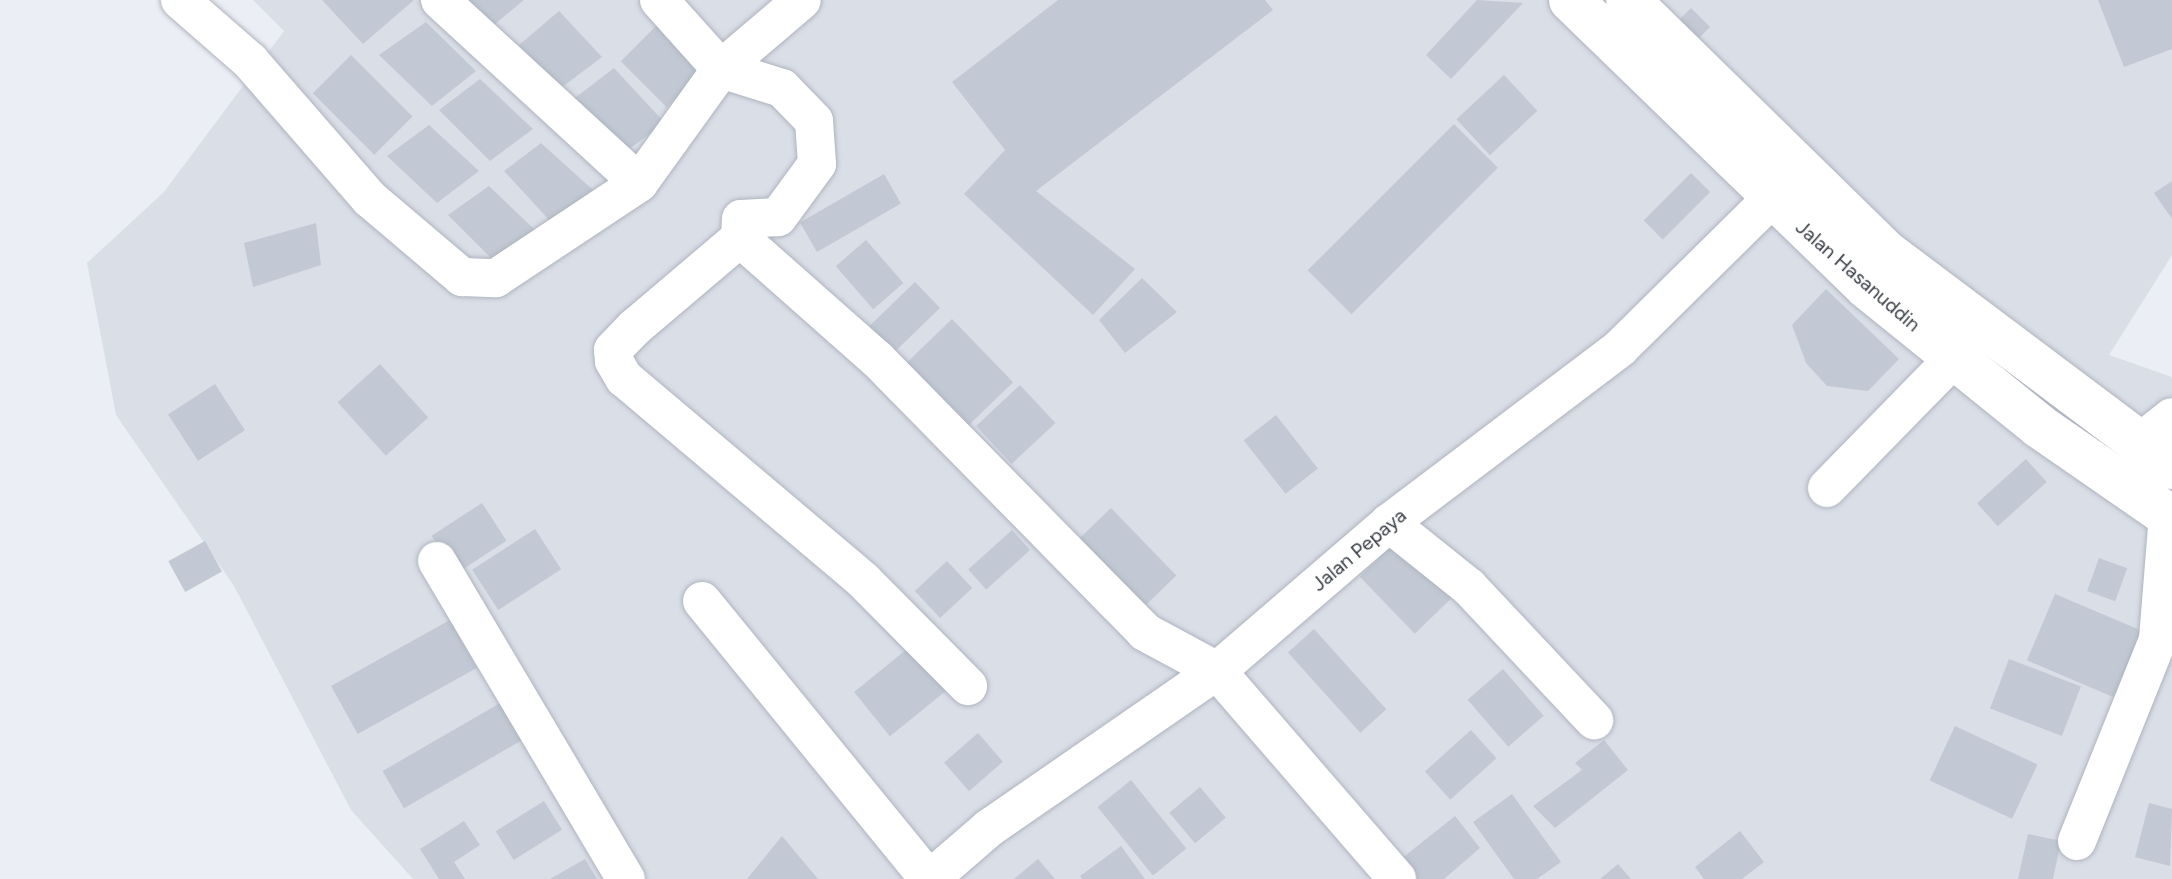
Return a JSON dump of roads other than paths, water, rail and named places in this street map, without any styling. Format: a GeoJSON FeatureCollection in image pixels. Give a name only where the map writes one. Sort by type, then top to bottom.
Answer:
{"type":"FeatureCollection","features":[{"type":"Feature","properties":{"kind":"street"},"geometry":{"type":"LineString","coordinates":[[180,0],[250,61],[370,199],[462,277],[496,278],[639,183],[721,69],[802,0]]}},
{"type":"Feature","properties":{"kind":"street"},"geometry":{"type":"LineString","coordinates":[[440,0],[639,183]]}},
{"type":"Feature","properties":{"kind":"street"},"geometry":{"type":"LineString","coordinates":[[659,0],[721,69],[782,88],[814,121],[817,164],[778,217],[741,219],[740,238],[634,328],[613,350],[614,361],[624,378],[864,581],[968,686]]}},
{"type":"Feature","properties":{"kind":"street","name":"Jalan Hasanuddin"},"geometry":{"type":"LineString","coordinates":[[1607,7],[1771,199],[1954,358],[2170,517]]}},
{"type":"Feature","properties":{"kind":"street","name":"Jalan Hasanuddin"},"geometry":{"type":"LineString","coordinates":[[1607,7],[1884,251],[2155,456]]}},
{"type":"Feature","properties":{"kind":"street","name":"Jalan Pepaya"},"geometry":{"type":"LineString","coordinates":[[930,879],[989,828],[1217,671],[1389,523],[1620,348],[1771,199]]}},
{"type":"Feature","properties":{"kind":"street"},"geometry":{"type":"LineString","coordinates":[[740,238],[867,350],[1145,632],[1217,671],[1397,879]]}},
{"type":"Feature","properties":{"kind":"street"},"geometry":{"type":"LineString","coordinates":[[1827,488],[1954,358]]}},
{"type":"Feature","properties":{"kind":"street"},"geometry":{"type":"LineString","coordinates":[[2155,456],[2172,417]]}},
{"type":"Feature","properties":{"kind":"street"},"geometry":{"type":"LineString","coordinates":[[2077,841],[2158,639],[2170,517]]}},
{"type":"Feature","properties":{"kind":"street"},"geometry":{"type":"LineString","coordinates":[[1389,523],[1469,587],[1594,720]]}},
{"type":"Feature","properties":{"kind":"street"},"geometry":{"type":"LineString","coordinates":[[437,561],[626,879]]}},
{"type":"Feature","properties":{"kind":"street"},"geometry":{"type":"LineString","coordinates":[[702,601],[930,879]]}}]}
